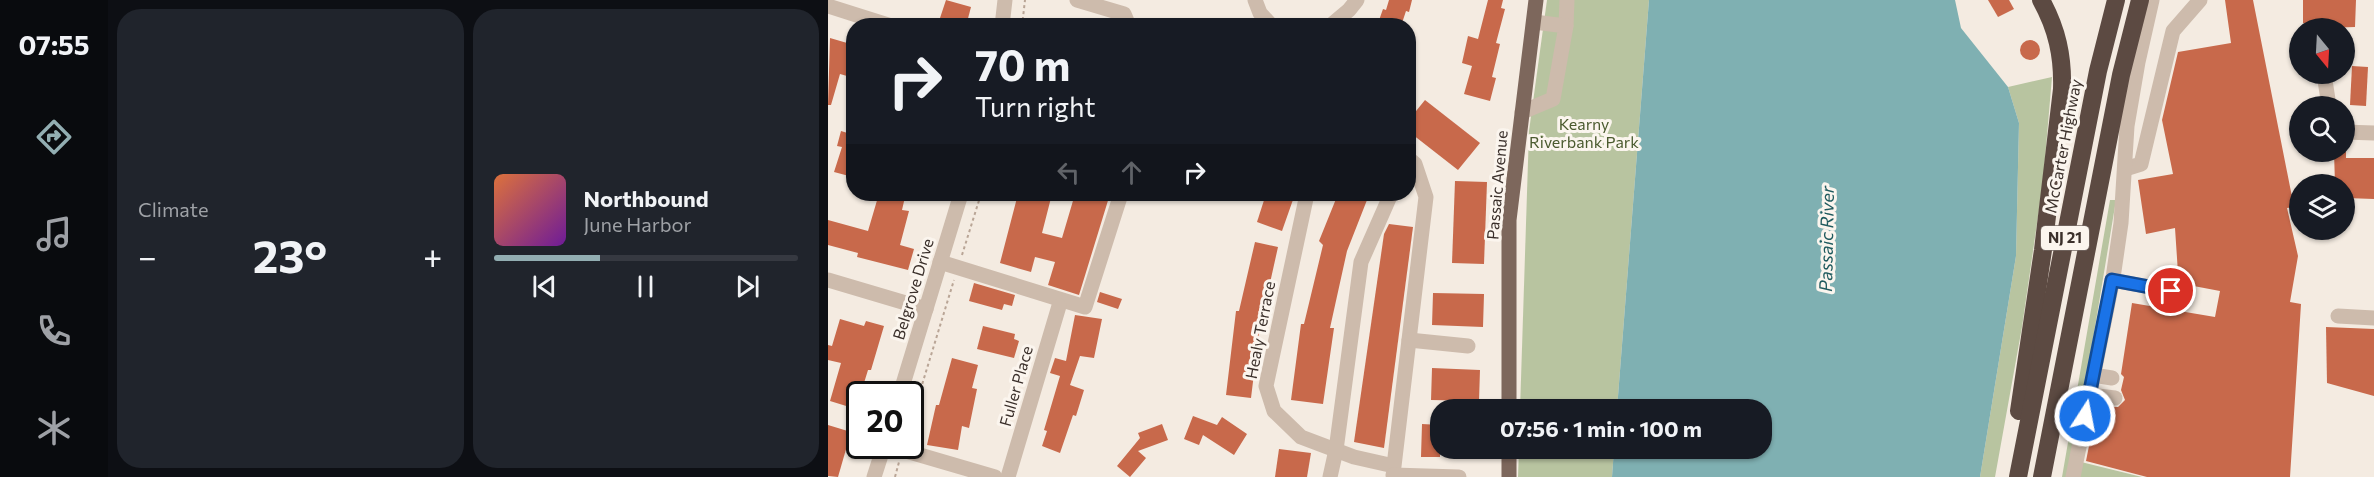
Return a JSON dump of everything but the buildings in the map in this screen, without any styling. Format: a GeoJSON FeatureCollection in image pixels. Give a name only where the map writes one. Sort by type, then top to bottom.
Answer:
{"type":"FeatureCollection","features":[{"type":"Feature","properties":{"kind":"highway"},"geometry":{"type":"LineString","coordinates":[[2011,477],[2043,250],[2062,80],[2061,53],[2057,34],[2041,0]]}},
{"type":"Feature","properties":{"kind":"highway","name":"McCarter Highway"},"geometry":{"type":"LineString","coordinates":[[2018,477],[2098,70],[2116,0]]}},
{"type":"Feature","properties":{"kind":"highway","name":"NJ 21"},"geometry":{"type":"LineString","coordinates":[[2043,477],[2121,75],[2140,0]]}},
{"type":"Feature","properties":{"kind":"main road","name":"Passaic Avenue"},"geometry":{"type":"LineString","coordinates":[[1509,399],[1509,220],[1536,0]]}},
{"type":"Feature","properties":{"kind":"main road"},"geometry":{"type":"LineString","coordinates":[[1509,459],[1509,477]]}},
{"type":"Feature","properties":{"kind":"street"},"geometry":{"type":"LineString","coordinates":[[1003,18],[1005,0]]}},
{"type":"Feature","properties":{"kind":"street"},"geometry":{"type":"LineString","coordinates":[[1077,0],[1124,14],[1126,18]]}},
{"type":"Feature","properties":{"kind":"street"},"geometry":{"type":"LineString","coordinates":[[1255,0],[1265,18]]}},
{"type":"Feature","properties":{"kind":"street"},"geometry":{"type":"LineString","coordinates":[[1340,18],[1357,0]]}},
{"type":"Feature","properties":{"kind":"street"},"geometry":{"type":"LineString","coordinates":[[1522,112],[1553,99],[1566,26],[1567,0]]}},
{"type":"Feature","properties":{"kind":"street"},"geometry":{"type":"LineString","coordinates":[[2073,477],[2093,375],[2106,349],[2112,319],[2112,280],[2121,223],[2127,126],[2152,0]]}},
{"type":"Feature","properties":{"kind":"street"},"geometry":{"type":"LineString","coordinates":[[2125,169],[2141,164],[2173,32],[2200,0]]}},
{"type":"Feature","properties":{"kind":"street"},"geometry":{"type":"LineString","coordinates":[[828,6],[866,18]]}},
{"type":"Feature","properties":{"kind":"street"},"geometry":{"type":"LineString","coordinates":[[1534,22],[1566,26]]}},
{"type":"Feature","properties":{"kind":"street"},"geometry":{"type":"LineString","coordinates":[[2355,132],[2374,133]]}},
{"type":"Feature","properties":{"kind":"street"},"geometry":{"type":"LineString","coordinates":[[1393,472],[1426,197],[1416,167]]}},
{"type":"Feature","properties":{"kind":"street","name":"Belgrove Drive"},"geometry":{"type":"LineString","coordinates":[[904,381],[959,201]]}},
{"type":"Feature","properties":{"kind":"street"},"geometry":{"type":"LineString","coordinates":[[940,262],[1085,307],[1119,201]]}},
{"type":"Feature","properties":{"kind":"street","name":"Healy Terrace"},"geometry":{"type":"LineString","coordinates":[[1306,201],[1266,386],[1274,411],[1301,437],[1393,472],[1459,477]]}},
{"type":"Feature","properties":{"kind":"street"},"geometry":{"type":"LineString","coordinates":[[1330,477],[1336,450],[1361,262],[1388,201]]}},
{"type":"Feature","properties":{"kind":"street"},"geometry":{"type":"LineString","coordinates":[[828,280],[926,309]]}},
{"type":"Feature","properties":{"kind":"street"},"geometry":{"type":"LineString","coordinates":[[2112,280],[2171,291]]}},
{"type":"Feature","properties":{"kind":"street","name":"Fuller Place"},"geometry":{"type":"LineString","coordinates":[[1008,477],[1059,306]]}},
{"type":"Feature","properties":{"kind":"street"},"geometry":{"type":"LineString","coordinates":[[2338,316],[2374,318]]}},
{"type":"Feature","properties":{"kind":"street"},"geometry":{"type":"LineString","coordinates":[[1409,340],[1468,346]]}},
{"type":"Feature","properties":{"kind":"street"},"geometry":{"type":"LineString","coordinates":[[2093,375],[2112,378]]}},
{"type":"Feature","properties":{"kind":"street"},"geometry":{"type":"LineString","coordinates":[[2089,395],[2115,398]]}},
{"type":"Feature","properties":{"kind":"street"},"geometry":{"type":"LineString","coordinates":[[924,456],[995,477]]}},
{"type":"Feature","properties":{"kind":"street"},"geometry":{"type":"LineString","coordinates":[[874,477],[880,459]]}},
{"type":"Feature","properties":{"kind":"path"},"geometry":{"type":"LineString","coordinates":[[1023,18],[1025,0]]}},
{"type":"Feature","properties":{"kind":"path"},"geometry":{"type":"LineString","coordinates":[[923,381],[979,201]]}},
{"type":"Feature","properties":{"kind":"green space","name":"Kearny Riverbank Park"},"geometry":{"type":"Polygon","coordinates":[[[1547,0],[1649,0],[1618,399],[1520,399],[1529,131],[1547,0]]]}},
{"type":"Feature","properties":{"kind":"green space"},"geometry":{"type":"Polygon","coordinates":[[[2052,77],[2043,182],[2022,327],[1995,477],[1980,477],[2016,256],[2019,123],[2008,87],[2052,77]]]}},
{"type":"Feature","properties":{"kind":"green space"},"geometry":{"type":"Polygon","coordinates":[[[2110,200],[2116,200],[2073,460],[2142,477],[2062,477],[2110,200]]]}},
{"type":"Feature","properties":{"kind":"green space"},"geometry":{"type":"Polygon","coordinates":[[[1519,459],[1613,459],[1612,477],[1518,477],[1519,459]]]}},
{"type":"Feature","properties":{"kind":"water","name":"Passaic River"},"geometry":{"type":"Polygon","coordinates":[[[1649,0],[1955,0],[1961,28],[2008,87],[2019,123],[2016,256],[1980,477],[1612,477],[1613,459],[1772,459],[1772,399],[1618,399],[1649,0]]]}},
{"type":"Feature","properties":{"kind":"route"},"geometry":{"type":"LineString","coordinates":[[2085,416],[2112,280],[2171,291]]}}]}
